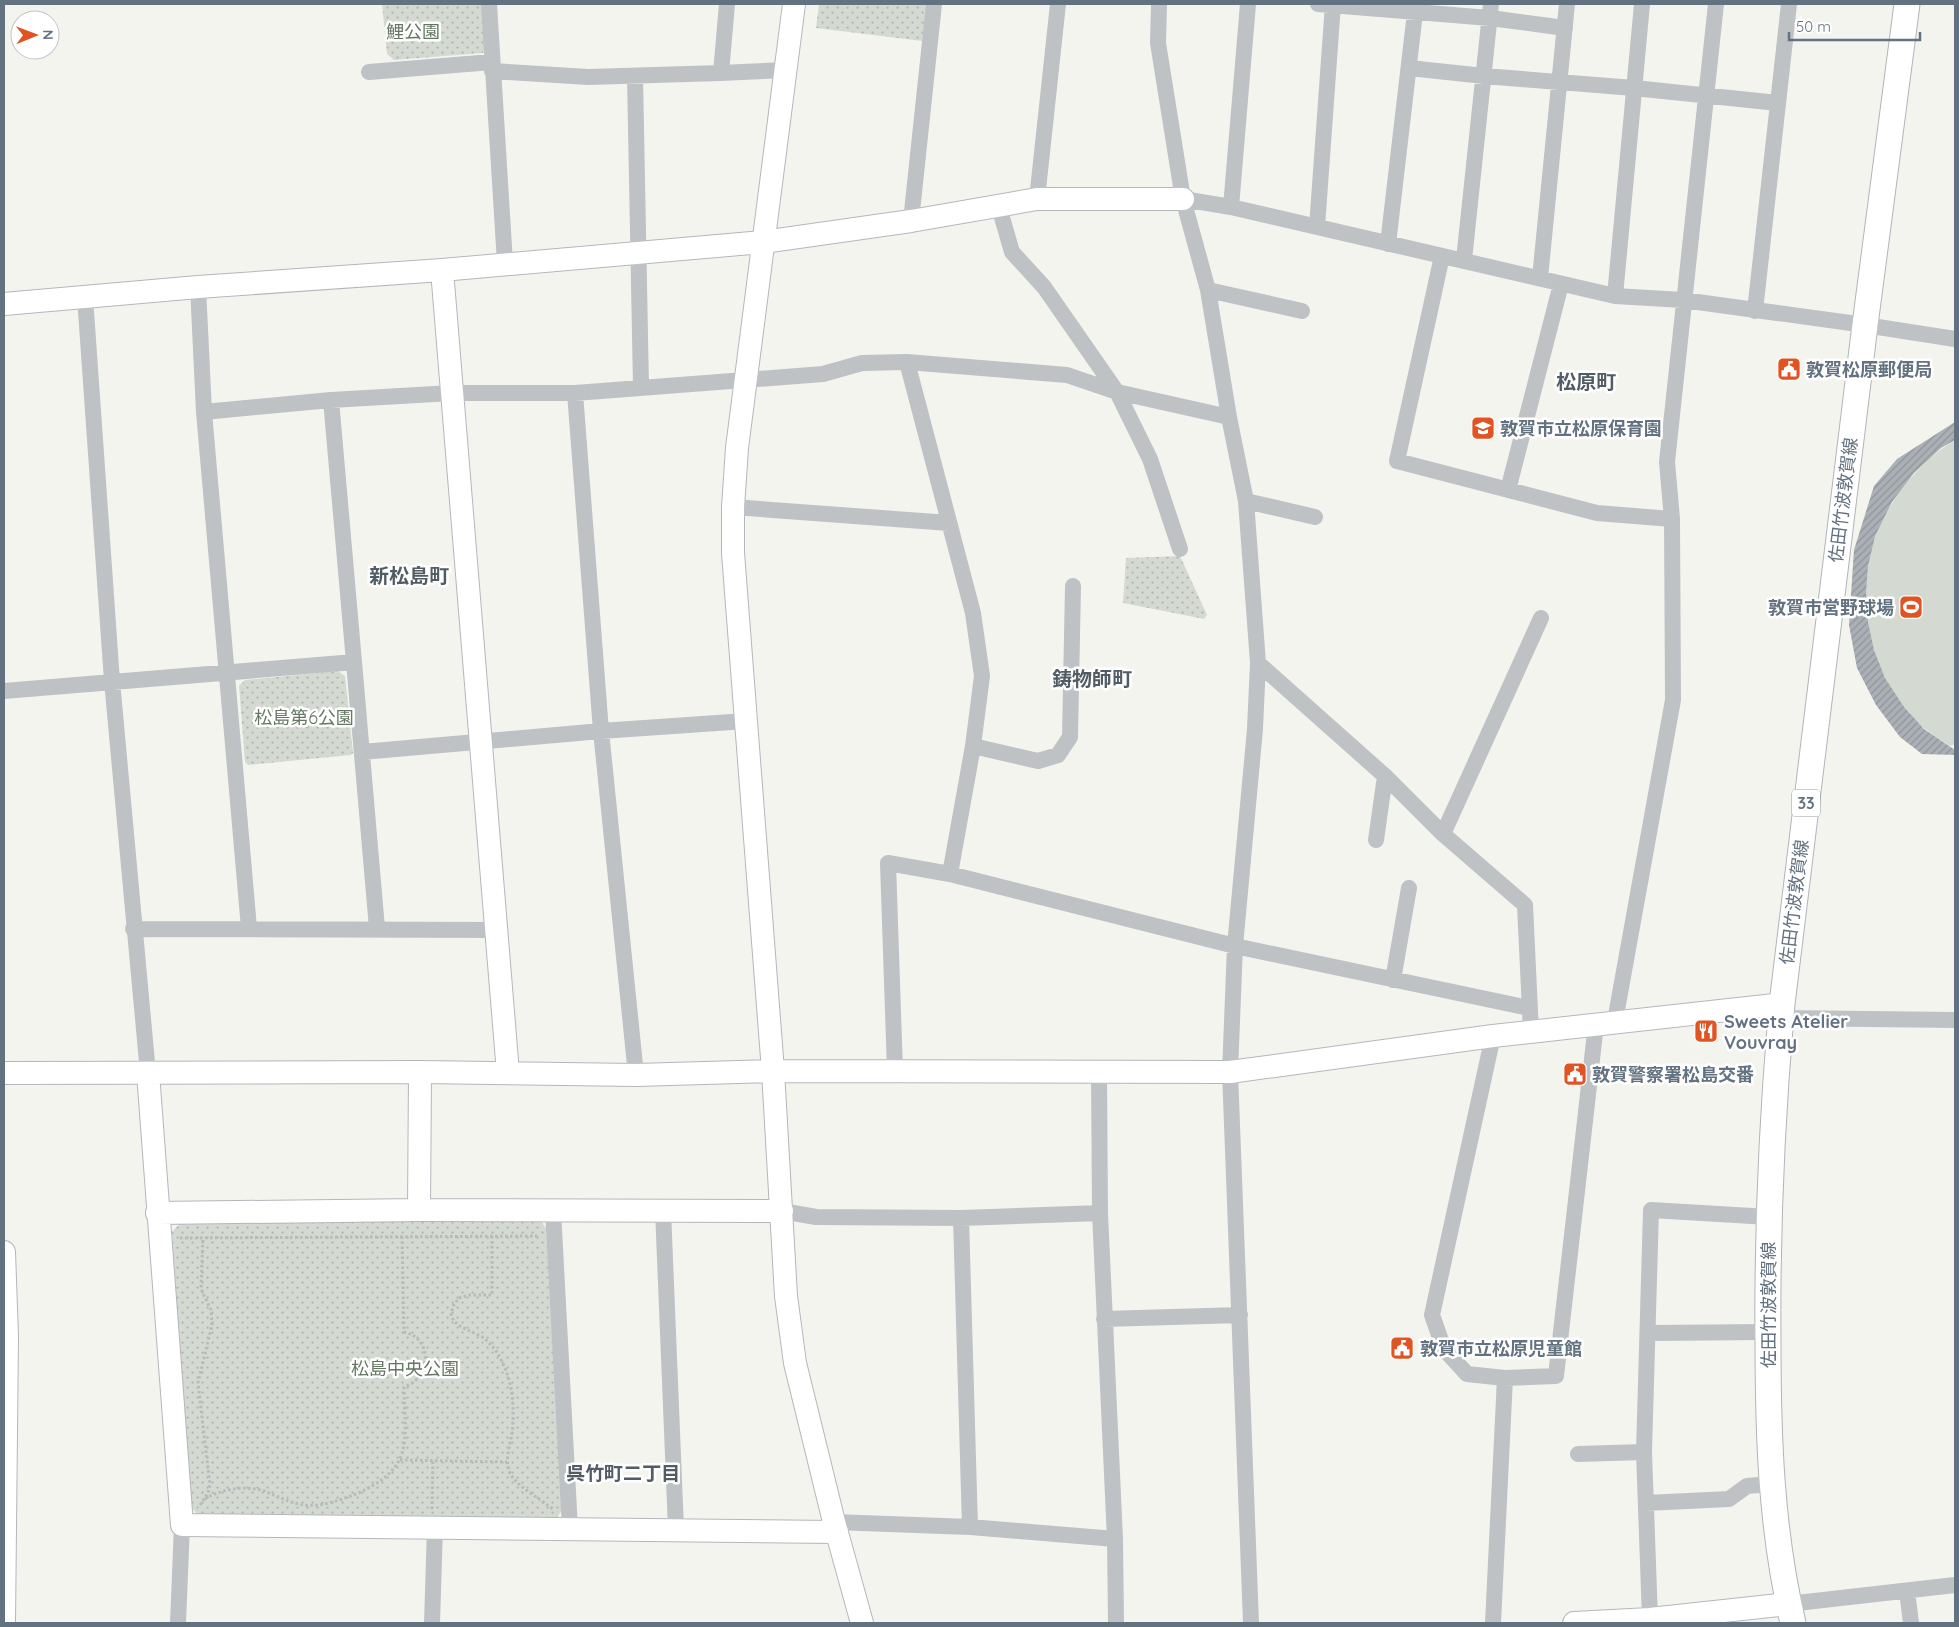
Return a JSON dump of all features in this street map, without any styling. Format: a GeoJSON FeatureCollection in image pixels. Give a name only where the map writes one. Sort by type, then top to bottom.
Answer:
{"type":"FeatureCollection","features":[{"type":"Feature","properties":{"kind":"main road","name":"佐田竹波敦賀線"},"geometry":{"type":"LineString","coordinates":[[1790,1614],[1771,1484],[1768,1435],[1769,1217],[1776,1064],[1865,324],[1906,4]]}},
{"type":"Feature","properties":{"kind":"street"},"geometry":{"type":"LineString","coordinates":[[489,4],[505,263]]}},
{"type":"Feature","properties":{"kind":"street"},"geometry":{"type":"LineString","coordinates":[[721,73],[727,4]]}},
{"type":"Feature","properties":{"kind":"street"},"geometry":{"type":"LineString","coordinates":[[794,4],[737,448],[733,507],[733,553],[773,1071],[786,1296],[795,1363],[862,1623]]}},
{"type":"Feature","properties":{"kind":"street"},"geometry":{"type":"LineString","coordinates":[[911,221],[934,4]]}},
{"type":"Feature","properties":{"kind":"street"},"geometry":{"type":"LineString","coordinates":[[1037,199],[1058,4]]}},
{"type":"Feature","properties":{"kind":"street"},"geometry":{"type":"LineString","coordinates":[[1159,4],[1158,42],[1183,199],[1208,290],[1229,417],[1246,501],[1258,663],[1255,729],[1235,946],[1230,1072],[1251,1623]]}},
{"type":"Feature","properties":{"kind":"street"},"geometry":{"type":"LineString","coordinates":[[1231,206],[1248,4]]}},
{"type":"Feature","properties":{"kind":"street"},"geometry":{"type":"LineString","coordinates":[[1317,227],[1328,4],[1491,11],[1565,28]]}},
{"type":"Feature","properties":{"kind":"street"},"geometry":{"type":"LineString","coordinates":[[1540,278],[1567,4]]}},
{"type":"Feature","properties":{"kind":"street"},"geometry":{"type":"LineString","coordinates":[[1615,296],[1642,4]]}},
{"type":"Feature","properties":{"kind":"street"},"geometry":{"type":"LineString","coordinates":[[1493,1036],[1432,1315],[1444,1349],[1467,1374],[1505,1378],[1556,1376],[1606,1022],[1673,700],[1671,621],[1672,519],[1666,462],[1716,4]]}},
{"type":"Feature","properties":{"kind":"street"},"geometry":{"type":"LineString","coordinates":[[1755,311],[1789,4]]}},
{"type":"Feature","properties":{"kind":"street"},"geometry":{"type":"LineString","coordinates":[[1388,244],[1416,8]]}},
{"type":"Feature","properties":{"kind":"street"},"geometry":{"type":"LineString","coordinates":[[1464,260],[1491,11]]}},
{"type":"Feature","properties":{"kind":"street"},"geometry":{"type":"LineString","coordinates":[[369,72],[492,66],[588,77],[785,70]]}},
{"type":"Feature","properties":{"kind":"street"},"geometry":{"type":"LineString","coordinates":[[1409,68],[1778,103]]}},
{"type":"Feature","properties":{"kind":"street"},"geometry":{"type":"LineString","coordinates":[[635,76],[641,387]]}},
{"type":"Feature","properties":{"kind":"street"},"geometry":{"type":"LineString","coordinates":[[4,304],[198,287],[442,270],[505,263],[764,242],[911,221],[1037,199],[1183,199],[1231,206],[1615,296],[1683,300],[1865,324],[1955,339]]}},
{"type":"Feature","properties":{"kind":"street"},"geometry":{"type":"LineString","coordinates":[[999,207],[1012,252],[1044,287],[1117,392],[1150,459],[1180,549]]}},
{"type":"Feature","properties":{"kind":"street"},"geometry":{"type":"LineString","coordinates":[[1442,256],[1397,461],[1597,513],[1672,519]]}},
{"type":"Feature","properties":{"kind":"street"},"geometry":{"type":"LineString","coordinates":[[442,270],[480,743],[498,930],[508,1073]]}},
{"type":"Feature","properties":{"kind":"street"},"geometry":{"type":"LineString","coordinates":[[1508,490],[1561,284]]}},
{"type":"Feature","properties":{"kind":"street"},"geometry":{"type":"LineString","coordinates":[[198,287],[204,412],[249,928]]}},
{"type":"Feature","properties":{"kind":"street"},"geometry":{"type":"LineString","coordinates":[[1208,290],[1302,311]]}},
{"type":"Feature","properties":{"kind":"street"},"geometry":{"type":"LineString","coordinates":[[85,297],[112,681],[133,929],[148,1073],[157,1213],[188,1518],[178,1623]]}},
{"type":"Feature","properties":{"kind":"street"},"geometry":{"type":"LineString","coordinates":[[204,412],[331,400],[452,392],[575,393],[823,374],[862,363],[907,362],[1067,375],[1117,392],[1229,417]]}},
{"type":"Feature","properties":{"kind":"street"},"geometry":{"type":"LineString","coordinates":[[907,362],[973,613],[982,676],[973,746],[950,874]]}},
{"type":"Feature","properties":{"kind":"street"},"geometry":{"type":"LineString","coordinates":[[575,393],[601,731],[636,1075]]}},
{"type":"Feature","properties":{"kind":"street"},"geometry":{"type":"LineString","coordinates":[[331,400],[377,928]]}},
{"type":"Feature","properties":{"kind":"street"},"geometry":{"type":"LineString","coordinates":[[1246,501],[1315,518]]}},
{"type":"Feature","properties":{"kind":"street"},"geometry":{"type":"LineString","coordinates":[[733,507],[949,523]]}},
{"type":"Feature","properties":{"kind":"street"},"geometry":{"type":"LineString","coordinates":[[973,746],[1038,761],[1058,755],[1070,737],[1073,586]]}},
{"type":"Feature","properties":{"kind":"street"},"geometry":{"type":"LineString","coordinates":[[1443,834],[1542,618]]}},
{"type":"Feature","properties":{"kind":"street"},"geometry":{"type":"LineString","coordinates":[[4,691],[354,662]]}},
{"type":"Feature","properties":{"kind":"street"},"geometry":{"type":"LineString","coordinates":[[1258,663],[1385,776],[1443,834],[1525,905],[1531,1032]]}},
{"type":"Feature","properties":{"kind":"street"},"geometry":{"type":"LineString","coordinates":[[362,752],[601,731],[746,721]]}},
{"type":"Feature","properties":{"kind":"street"},"geometry":{"type":"LineString","coordinates":[[1376,840],[1385,776]]}},
{"type":"Feature","properties":{"kind":"street"},"geometry":{"type":"LineString","coordinates":[[895,1071],[888,863],[950,874],[1235,946],[1529,1008]]}},
{"type":"Feature","properties":{"kind":"street"},"geometry":{"type":"LineString","coordinates":[[1394,980],[1409,888]]}},
{"type":"Feature","properties":{"kind":"street"},"geometry":{"type":"LineString","coordinates":[[133,929],[377,928],[498,930]]}},
{"type":"Feature","properties":{"kind":"street"},"geometry":{"type":"LineString","coordinates":[[4,1073],[420,1072],[636,1075],[773,1071],[1230,1072],[1606,1022],[1781,1011],[1955,1020]]}},
{"type":"Feature","properties":{"kind":"street"},"geometry":{"type":"LineString","coordinates":[[1099,1071],[1100,1214],[1115,1539],[1116,1623]]}},
{"type":"Feature","properties":{"kind":"street"},"geometry":{"type":"LineString","coordinates":[[419,1210],[420,1072]]}},
{"type":"Feature","properties":{"kind":"street"},"geometry":{"type":"LineString","coordinates":[[552,1210],[565,1522]]}},
{"type":"Feature","properties":{"kind":"street"},"geometry":{"type":"LineString","coordinates":[[157,1213],[662,1210],[782,1211],[816,1217],[961,1218],[1100,1214]]}},
{"type":"Feature","properties":{"kind":"street"},"geometry":{"type":"LineString","coordinates":[[662,1210],[676,1529]]}},
{"type":"Feature","properties":{"kind":"street"},"geometry":{"type":"LineString","coordinates":[[1650,1619],[1644,1452],[1651,1210],[1769,1217]]}},
{"type":"Feature","properties":{"kind":"street"},"geometry":{"type":"LineString","coordinates":[[961,1218],[970,1527]]}},
{"type":"Feature","properties":{"kind":"street"},"geometry":{"type":"LineString","coordinates":[[4,1252],[7,1336],[4,1623]]}},
{"type":"Feature","properties":{"kind":"street"},"geometry":{"type":"LineString","coordinates":[[1104,1319],[1240,1315]]}},
{"type":"Feature","properties":{"kind":"street"},"geometry":{"type":"LineString","coordinates":[[1648,1333],[1768,1332]]}},
{"type":"Feature","properties":{"kind":"street"},"geometry":{"type":"LineString","coordinates":[[1492,1623],[1505,1378]]}},
{"type":"Feature","properties":{"kind":"street"},"geometry":{"type":"LineString","coordinates":[[1578,1454],[1644,1452]]}},
{"type":"Feature","properties":{"kind":"street"},"geometry":{"type":"LineString","coordinates":[[1646,1503],[1729,1500],[1747,1486],[1771,1484]]}},
{"type":"Feature","properties":{"kind":"street"},"geometry":{"type":"LineString","coordinates":[[188,1518],[565,1522],[676,1529],[970,1527],[1115,1539]]}},
{"type":"Feature","properties":{"kind":"street"},"geometry":{"type":"LineString","coordinates":[[432,1623],[434,1522]]}},
{"type":"Feature","properties":{"kind":"street"},"geometry":{"type":"LineString","coordinates":[[1574,1623],[1790,1614],[1907,1591],[1955,1585]]}},
{"type":"Feature","properties":{"kind":"street"},"geometry":{"type":"LineString","coordinates":[[1907,1591],[1911,1623]]}},
{"type":"Feature","properties":{"kind":"path"},"geometry":{"type":"LineString","coordinates":[[204,1499],[225,1491],[251,1489],[304,1505],[323,1504],[340,1500],[374,1486],[390,1474],[400,1460],[404,1440],[404,1387],[414,1383],[420,1376],[425,1362],[424,1352],[418,1340],[404,1332],[402,1236]]}},
{"type":"Feature","properties":{"kind":"path"},"geometry":{"type":"LineString","coordinates":[[492,1236],[492,1295],[469,1295],[459,1298],[453,1306],[451,1316],[456,1324],[486,1340],[495,1349],[507,1372],[512,1394],[513,1422],[507,1462],[512,1476],[565,1522]]}},
{"type":"Feature","properties":{"kind":"path"},"geometry":{"type":"LineString","coordinates":[[173,1238],[547,1236]]}},
{"type":"Feature","properties":{"kind":"path"},"geometry":{"type":"LineString","coordinates":[[188,1518],[204,1499],[210,1485],[198,1383],[212,1325],[211,1310],[202,1289],[203,1238]]}},
{"type":"Feature","properties":{"kind":"path"},"geometry":{"type":"LineString","coordinates":[[400,1460],[507,1462]]}},
{"type":"Feature","properties":{"kind":"path"},"geometry":{"type":"LineString","coordinates":[[433,1460],[434,1522]]}},
{"type":"Feature","properties":{"kind":"green space","name":"鯉公園"},"geometry":{"type":"Polygon","coordinates":[[[382,4],[485,4],[488,45],[483,53],[394,60],[387,54],[382,4]]]}},
{"type":"Feature","properties":{"kind":"green space"},"geometry":{"type":"Polygon","coordinates":[[[819,4],[927,4],[922,41],[816,28],[819,4]]]}},
{"type":"Feature","properties":{"kind":"green space","name":"敦賀市営野球場"},"geometry":{"type":"Polygon","coordinates":[[[1955,440],[1955,744],[1950,746],[1913,719],[1891,689],[1881,669],[1874,648],[1866,603],[1866,581],[1874,537],[1898,494],[1924,464],[1955,440]]]}},
{"type":"Feature","properties":{"kind":"green space"},"geometry":{"type":"Polygon","coordinates":[[[1180,556],[1207,615],[1204,619],[1123,603],[1126,558],[1180,556]]]}},
{"type":"Feature","properties":{"kind":"green space","name":"松島第6公園"},"geometry":{"type":"Polygon","coordinates":[[[338,671],[345,676],[353,753],[351,755],[248,765],[245,762],[239,686],[245,680],[338,671]]]}},
{"type":"Feature","properties":{"kind":"green space","name":"松島中央公園"},"geometry":{"type":"Polygon","coordinates":[[[539,1219],[546,1228],[562,1510],[557,1518],[198,1515],[190,1506],[172,1232],[182,1221],[539,1219]]]}},
{"type":"Feature","properties":{"kind":"building"},"geometry":{"type":"Polygon","coordinates":[[[1955,422],[1955,440],[1941,448],[1914,473],[1892,502],[1875,536],[1868,566],[1866,592],[1868,622],[1874,650],[1885,678],[1904,707],[1924,729],[1955,750],[1955,755],[1922,754],[1900,737],[1876,705],[1857,668],[1849,625],[1854,550],[1874,486],[1897,459],[1955,422]]]}},
{"type":"Feature","properties":{"kind":"place","name":"敦賀松原郵便局"},"geometry":{"type":"Point","coordinates":[1789,369]}},
{"type":"Feature","properties":{"kind":"place","name":"敦賀市立松原保育園"},"geometry":{"type":"Point","coordinates":[1483,428]}},
{"type":"Feature","properties":{"kind":"place","name":"敦賀市営野球場"},"geometry":{"type":"Point","coordinates":[1911,607]}},
{"type":"Feature","properties":{"kind":"place","name":"Sweets Atelier Vouvray"},"geometry":{"type":"Point","coordinates":[1706,1031]}},
{"type":"Feature","properties":{"kind":"place","name":"敦賀警察署松島交番"},"geometry":{"type":"Point","coordinates":[1575,1074]}},
{"type":"Feature","properties":{"kind":"place","name":"敦賀市立松原児童館"},"geometry":{"type":"Point","coordinates":[1402,1348]}},
{"type":"Feature","properties":{"kind":"district","name":"松原町"},"geometry":{"type":"Point","coordinates":[1586,381]}},
{"type":"Feature","properties":{"kind":"district","name":"新松島町"},"geometry":{"type":"Point","coordinates":[409,575]}},
{"type":"Feature","properties":{"kind":"district","name":"鋳物師町"},"geometry":{"type":"Point","coordinates":[1092,678]}},
{"type":"Feature","properties":{"kind":"district","name":"呉竹町二丁目"},"geometry":{"type":"Point","coordinates":[623,1473]}}]}
